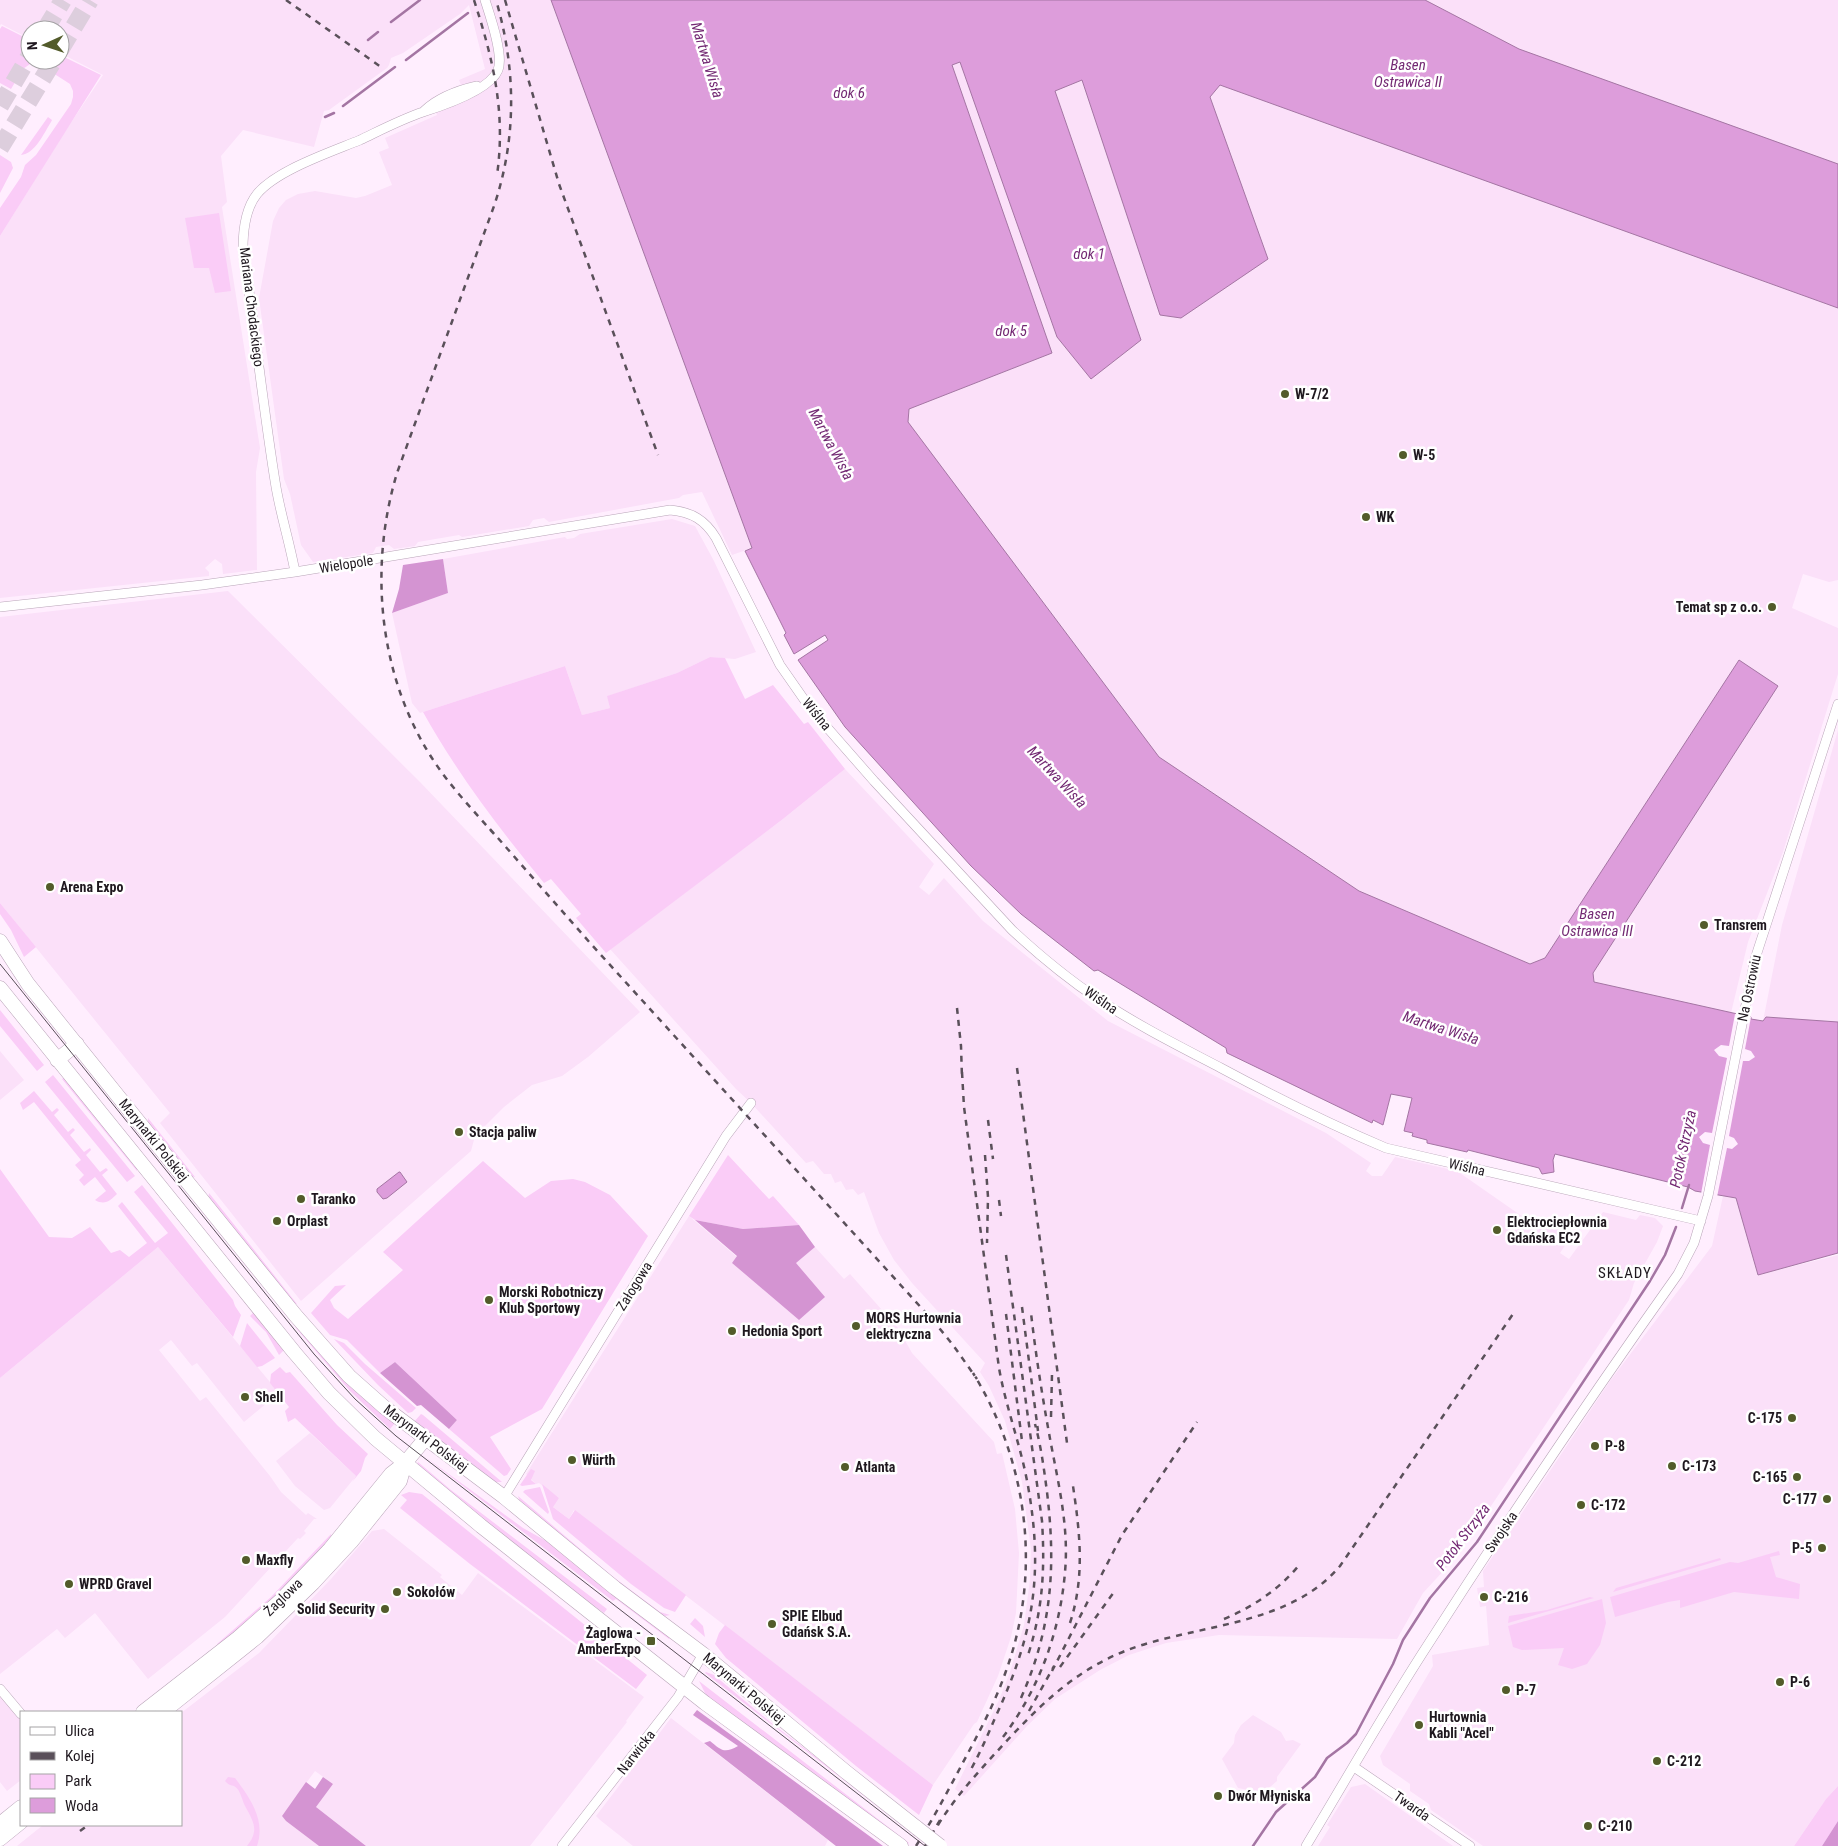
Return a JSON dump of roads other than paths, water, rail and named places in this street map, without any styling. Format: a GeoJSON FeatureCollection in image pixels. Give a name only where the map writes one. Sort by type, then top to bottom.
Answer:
{"type":"FeatureCollection","features":[{"type":"Feature","properties":{"kind":"main road","name":"Marynarki Polskiej"},"geometry":{"type":"LineString","coordinates":[[0,941],[28,984],[76,1044],[296,1316],[349,1376],[384,1407],[504,1497],[615,1588],[703,1654],[846,1772],[940,1846]]}},
{"type":"Feature","properties":{"kind":"main road"},"geometry":{"type":"LineString","coordinates":[[4,994],[28,984]]}},
{"type":"Feature","properties":{"kind":"main road","name":"Marynarki Polskiej"},"geometry":{"type":"LineString","coordinates":[[4,994],[278,1332],[340,1404],[375,1438],[481,1526],[684,1687],[901,1846]]}},
{"type":"Feature","properties":{"kind":"main road"},"geometry":{"type":"LineString","coordinates":[[58,1060],[76,1044]]}},
{"type":"Feature","properties":{"kind":"main road"},"geometry":{"type":"LineString","coordinates":[[175,1204],[193,1189]]}},
{"type":"Feature","properties":{"kind":"main road"},"geometry":{"type":"LineString","coordinates":[[278,1332],[296,1316]]}},
{"type":"Feature","properties":{"kind":"main road","name":"Żaglowa"},"geometry":{"type":"LineString","coordinates":[[145,1711],[178,1693],[254,1632],[286,1595],[346,1538],[391,1474],[405,1463],[425,1439]]}},
{"type":"Feature","properties":{"kind":"main road","name":"Żaglowa"},"geometry":{"type":"LineString","coordinates":[[164,1711],[178,1693]]}},
{"type":"Feature","properties":{"kind":"main road"},"geometry":{"type":"LineString","coordinates":[[0,1824],[20,1808]]}},
{"type":"Feature","properties":{"kind":"main road"},"geometry":{"type":"LineString","coordinates":[[0,1839],[20,1823]]}},
{"type":"Feature","properties":{"kind":"street","name":"Mariana Chodackiego"},"geometry":{"type":"LineString","coordinates":[[295,572],[276,486],[244,249],[244,231],[248,212],[256,195],[286,172],[469,94],[495,76],[500,64],[494,30],[485,0]]}},
{"type":"Feature","properties":{"kind":"street","name":"Wielopole"},"geometry":{"type":"LineString","coordinates":[[0,607],[202,585],[295,572],[670,510],[690,513]]}},
{"type":"Feature","properties":{"kind":"street","name":"Wiślna"},"geometry":{"type":"LineString","coordinates":[[690,513],[710,528],[780,665],[810,708],[874,781],[1012,930],[1032,949],[1097,998],[1140,1025],[1243,1080],[1344,1130],[1386,1148],[1701,1221]]}},
{"type":"Feature","properties":{"kind":"street","name":"Na Ostrowiu"},"geometry":{"type":"LineString","coordinates":[[1701,1221],[1708,1196],[1754,959],[1838,704]]}},
{"type":"Feature","properties":{"kind":"street","name":"Załogowa"},"geometry":{"type":"LineString","coordinates":[[504,1497],[726,1136],[751,1103]]}},
{"type":"Feature","properties":{"kind":"street","name":"Swojska"},"geometry":{"type":"LineString","coordinates":[[1306,1846],[1424,1650],[1477,1568],[1607,1373],[1678,1274],[1694,1243],[1701,1221]]}},
{"type":"Feature","properties":{"kind":"street","name":"Narwicka"},"geometry":{"type":"LineString","coordinates":[[562,1846],[684,1687],[703,1654]]}},
{"type":"Feature","properties":{"kind":"street"},"geometry":{"type":"LineString","coordinates":[[0,1689],[20,1713]]}},
{"type":"Feature","properties":{"kind":"street","name":"Twarda"},"geometry":{"type":"LineString","coordinates":[[1354,1767],[1470,1846]]}},
{"type":"Feature","properties":{"kind":"water"},"geometry":{"type":"Polygon","coordinates":[[[551,0],[1425,0],[1519,49],[1838,164],[1838,308],[1220,85],[1210,97],[1268,259],[1181,318],[1160,315],[1082,80],[1055,91],[1141,340],[1091,379],[1057,337],[960,62],[952,65],[1052,353],[909,409],[908,422],[1159,757],[1359,891],[1530,964],[1545,958],[1739,660],[1778,686],[1593,973],[1594,982],[1751,1017],[1751,1019],[1763,1021],[1766,1017],[1838,1022],[1838,1253],[1758,1275],[1736,1198],[1695,1191],[1688,1187],[1555,1154],[1553,1160],[1554,1172],[1542,1174],[1539,1168],[1468,1150],[1467,1152],[1427,1143],[1427,1140],[1412,1136],[1413,1133],[1404,1131],[1412,1098],[1391,1094],[1383,1125],[1373,1120],[1372,1123],[1227,1053],[1226,1048],[1098,970],[1094,971],[1021,914],[971,866],[845,727],[798,660],[828,640],[825,635],[794,654],[784,635],[786,633],[745,551],[752,548],[551,0]]]}},
{"type":"Feature","properties":{"kind":"water"},"geometry":{"type":"Polygon","coordinates":[[[399,1172],[407,1182],[383,1199],[377,1192],[377,1189],[399,1172]]]}},
{"type":"Feature","properties":{"kind":"waterway"},"geometry":{"type":"LineString","coordinates":[[391,22],[420,0]]}},
{"type":"Feature","properties":{"kind":"waterway"},"geometry":{"type":"LineString","coordinates":[[406,60],[468,13]]}},
{"type":"Feature","properties":{"kind":"waterway"},"geometry":{"type":"LineString","coordinates":[[368,40],[378,32]]}},
{"type":"Feature","properties":{"kind":"waterway"},"geometry":{"type":"LineString","coordinates":[[343,106],[395,67]]}},
{"type":"Feature","properties":{"kind":"waterway"},"geometry":{"type":"LineString","coordinates":[[325,117],[334,113]]}},
{"type":"Feature","properties":{"kind":"waterway","name":"Potok Strzyża"},"geometry":{"type":"LineString","coordinates":[[1682,1208],[1689,1185]]}},
{"type":"Feature","properties":{"kind":"waterway","name":"Potok Strzyża"},"geometry":{"type":"LineString","coordinates":[[1253,1846],[1276,1812],[1315,1777],[1327,1758],[1356,1734],[1393,1664],[1403,1640],[1430,1598],[1477,1542],[1650,1281],[1665,1255],[1676,1227]]}},
{"type":"Feature","properties":{"kind":"tunnel"},"geometry":{"type":"LineString","coordinates":[[51,20],[63,0]]}},
{"type":"Feature","properties":{"kind":"tunnel"},"geometry":{"type":"LineString","coordinates":[[70,33],[90,0]]}},
{"type":"Feature","properties":{"kind":"tunnel"},"geometry":{"type":"LineString","coordinates":[[0,106],[21,70]]}},
{"type":"Feature","properties":{"kind":"tunnel"},"geometry":{"type":"LineString","coordinates":[[0,148],[48,70]]}},
{"type":"Feature","properties":{"kind":"tram line"},"geometry":{"type":"LineString","coordinates":[[0,964],[314,1354],[355,1399],[396,1436],[925,1846]]}},
{"type":"Feature","properties":{"kind":"railway"},"geometry":{"type":"LineString","coordinates":[[286,0],[381,67]]}},
{"type":"Feature","properties":{"kind":"railway"},"geometry":{"type":"LineString","coordinates":[[474,0],[487,43],[499,108],[500,129],[497,175]]}},
{"type":"Feature","properties":{"kind":"railway"},"geometry":{"type":"LineString","coordinates":[[494,834],[444,776],[413,723],[399,689],[389,654],[383,618],[381,581],[388,508],[397,473],[494,206],[507,155],[510,129],[510,77],[503,26],[496,0]]}},
{"type":"Feature","properties":{"kind":"railway"},"geometry":{"type":"LineString","coordinates":[[505,0],[559,184],[658,455]]}},
{"type":"Feature","properties":{"kind":"railway"},"geometry":{"type":"LineString","coordinates":[[490,829],[591,944],[936,1324],[977,1379]]}},
{"type":"Feature","properties":{"kind":"railway"},"geometry":{"type":"LineString","coordinates":[[957,1008],[962,1078]]}},
{"type":"Feature","properties":{"kind":"railway"},"geometry":{"type":"LineString","coordinates":[[1017,1068],[1067,1443]]}},
{"type":"Feature","properties":{"kind":"railway"},"geometry":{"type":"LineString","coordinates":[[962,1072],[964,1107],[999,1368],[1028,1486],[1035,1549],[1032,1605],[1018,1660],[980,1753],[969,1773]]}},
{"type":"Feature","properties":{"kind":"railway"},"geometry":{"type":"LineString","coordinates":[[988,1120],[993,1159]]}},
{"type":"Feature","properties":{"kind":"railway"},"geometry":{"type":"LineString","coordinates":[[985,1155],[988,1197],[987,1243]]}},
{"type":"Feature","properties":{"kind":"railway"},"geometry":{"type":"LineString","coordinates":[[999,1200],[1001,1216]]}},
{"type":"Feature","properties":{"kind":"railway"},"geometry":{"type":"LineString","coordinates":[[1006,1255],[1042,1521],[1042,1589],[1037,1621],[1028,1655]]}},
{"type":"Feature","properties":{"kind":"railway"},"geometry":{"type":"LineString","coordinates":[[1022,1307],[1038,1431]]}},
{"type":"Feature","properties":{"kind":"railway"},"geometry":{"type":"LineString","coordinates":[[1003,1737],[1016,1719],[1046,1659],[1058,1616],[1065,1572],[1066,1540],[1063,1508],[1042,1395],[1031,1313]]}},
{"type":"Feature","properties":{"kind":"railway"},"geometry":{"type":"LineString","coordinates":[[1006,1314],[1022,1441]]}},
{"type":"Feature","properties":{"kind":"railway"},"geometry":{"type":"LineString","coordinates":[[938,1825],[968,1784],[1043,1704],[1089,1669],[1125,1651],[1152,1642],[1268,1613],[1295,1601],[1319,1586],[1340,1566],[1513,1314]]}},
{"type":"Feature","properties":{"kind":"railway"},"geometry":{"type":"LineString","coordinates":[[916,1846],[984,1723],[998,1692],[1017,1633],[1024,1595],[1026,1557],[1024,1518],[1017,1480],[1006,1443],[992,1407],[973,1373]]}},
{"type":"Feature","properties":{"kind":"railway"},"geometry":{"type":"LineString","coordinates":[[1051,1417],[1052,1374]]}},
{"type":"Feature","properties":{"kind":"railway"},"geometry":{"type":"LineString","coordinates":[[1052,1671],[1122,1535],[1197,1422]]}},
{"type":"Feature","properties":{"kind":"railway"},"geometry":{"type":"LineString","coordinates":[[1021,1698],[1039,1647],[1045,1622],[1051,1572],[1050,1520],[1047,1492],[1041,1449],[1035,1424]]}},
{"type":"Feature","properties":{"kind":"railway"},"geometry":{"type":"LineString","coordinates":[[1070,1623],[1078,1589],[1080,1555],[1073,1486]]}},
{"type":"Feature","properties":{"kind":"railway"},"geometry":{"type":"LineString","coordinates":[[1224,1619],[1266,1596],[1300,1564]]}},
{"type":"Feature","properties":{"kind":"railway"},"geometry":{"type":"LineString","coordinates":[[1060,1667],[1114,1592]]}},
{"type":"Feature","properties":{"kind":"railway"},"geometry":{"type":"LineString","coordinates":[[1029,1711],[1054,1666]]}},
{"type":"Feature","properties":{"kind":"railway"},"geometry":{"type":"LineString","coordinates":[[925,1846],[940,1820]]}},
{"type":"Feature","properties":{"kind":"railway"},"geometry":{"type":"LineString","coordinates":[[80,1831],[87,1826]]}},
{"type":"Feature","properties":{"kind":"place","name":"W-7/2"},"geometry":{"type":"Point","coordinates":[1285,394]}},
{"type":"Feature","properties":{"kind":"place","name":"W-5"},"geometry":{"type":"Point","coordinates":[1403,455]}},
{"type":"Feature","properties":{"kind":"place","name":"WK"},"geometry":{"type":"Point","coordinates":[1366,517]}},
{"type":"Feature","properties":{"kind":"place","name":"Temat sp z o.o."},"geometry":{"type":"Point","coordinates":[1772,607]}},
{"type":"Feature","properties":{"kind":"place","name":"Arena Expo"},"geometry":{"type":"Point","coordinates":[50,887]}},
{"type":"Feature","properties":{"kind":"place","name":"Transrem"},"geometry":{"type":"Point","coordinates":[1704,925]}},
{"type":"Feature","properties":{"kind":"place","name":"Stacja paliw"},"geometry":{"type":"Point","coordinates":[459,1132]}},
{"type":"Feature","properties":{"kind":"place","name":"Taranko"},"geometry":{"type":"Point","coordinates":[301,1199]}},
{"type":"Feature","properties":{"kind":"place","name":"Orplast"},"geometry":{"type":"Point","coordinates":[277,1221]}},
{"type":"Feature","properties":{"kind":"place","name":"Elektrociepłownia Gdańska EC2"},"geometry":{"type":"Point","coordinates":[1497,1230]}},
{"type":"Feature","properties":{"kind":"place","name":"Morski Robotniczy Klub Sportowy"},"geometry":{"type":"Point","coordinates":[489,1300]}},
{"type":"Feature","properties":{"kind":"place","name":"MORS Hurtownia elektryczna"},"geometry":{"type":"Point","coordinates":[856,1326]}},
{"type":"Feature","properties":{"kind":"place","name":"Hedonia Sport"},"geometry":{"type":"Point","coordinates":[732,1331]}},
{"type":"Feature","properties":{"kind":"place","name":"Shell"},"geometry":{"type":"Point","coordinates":[245,1397]}},
{"type":"Feature","properties":{"kind":"place","name":"C-175"},"geometry":{"type":"Point","coordinates":[1792,1418]}},
{"type":"Feature","properties":{"kind":"place","name":"P-8"},"geometry":{"type":"Point","coordinates":[1595,1446]}},
{"type":"Feature","properties":{"kind":"place","name":"Würth"},"geometry":{"type":"Point","coordinates":[572,1460]}},
{"type":"Feature","properties":{"kind":"place","name":"C-173"},"geometry":{"type":"Point","coordinates":[1672,1466]}},
{"type":"Feature","properties":{"kind":"place","name":"Atlanta"},"geometry":{"type":"Point","coordinates":[845,1467]}},
{"type":"Feature","properties":{"kind":"place","name":"C-165"},"geometry":{"type":"Point","coordinates":[1797,1477]}},
{"type":"Feature","properties":{"kind":"place","name":"C-177"},"geometry":{"type":"Point","coordinates":[1827,1499]}},
{"type":"Feature","properties":{"kind":"place","name":"C-172"},"geometry":{"type":"Point","coordinates":[1581,1505]}},
{"type":"Feature","properties":{"kind":"place","name":"P-5"},"geometry":{"type":"Point","coordinates":[1822,1548]}},
{"type":"Feature","properties":{"kind":"place","name":"Maxfly"},"geometry":{"type":"Point","coordinates":[246,1560]}},
{"type":"Feature","properties":{"kind":"place","name":"WPRD Gravel"},"geometry":{"type":"Point","coordinates":[69,1584]}},
{"type":"Feature","properties":{"kind":"place","name":"Sokołów"},"geometry":{"type":"Point","coordinates":[397,1592]}},
{"type":"Feature","properties":{"kind":"place","name":"C-216"},"geometry":{"type":"Point","coordinates":[1484,1597]}},
{"type":"Feature","properties":{"kind":"place","name":"Solid Security"},"geometry":{"type":"Point","coordinates":[385,1609]}},
{"type":"Feature","properties":{"kind":"place","name":"SPIE Elbud Gdańsk S.A."},"geometry":{"type":"Point","coordinates":[772,1624]}},
{"type":"Feature","properties":{"kind":"place","name":"Żaglowa - AmberExpo"},"geometry":{"type":"Point","coordinates":[651,1641]}},
{"type":"Feature","properties":{"kind":"place","name":"P-6"},"geometry":{"type":"Point","coordinates":[1780,1682]}},
{"type":"Feature","properties":{"kind":"place","name":"P-7"},"geometry":{"type":"Point","coordinates":[1506,1690]}},
{"type":"Feature","properties":{"kind":"place","name":"Hurtownia Kabli \"Acel\""},"geometry":{"type":"Point","coordinates":[1419,1725]}},
{"type":"Feature","properties":{"kind":"place","name":"C-212"},"geometry":{"type":"Point","coordinates":[1657,1761]}},
{"type":"Feature","properties":{"kind":"place","name":"Dwór Młyniska"},"geometry":{"type":"Point","coordinates":[1218,1796]}},
{"type":"Feature","properties":{"kind":"place","name":"C-210"},"geometry":{"type":"Point","coordinates":[1588,1826]}},
{"type":"Feature","properties":{"kind":"district","name":"SKŁADY"},"geometry":{"type":"Point","coordinates":[1625,1273]}},
{"type":"Feature","properties":{"kind":"water label","name":"Martwa Wisła"},"geometry":{"type":"Point","coordinates":[707,60]}},
{"type":"Feature","properties":{"kind":"water label","name":"Basen Ostrawica II"},"geometry":{"type":"Point","coordinates":[1408,74]}},
{"type":"Feature","properties":{"kind":"water label","name":"dok 6"},"geometry":{"type":"Point","coordinates":[849,93]}},
{"type":"Feature","properties":{"kind":"water label","name":"dok 1"},"geometry":{"type":"Point","coordinates":[1089,254]}},
{"type":"Feature","properties":{"kind":"water label","name":"dok 5"},"geometry":{"type":"Point","coordinates":[1011,331]}},
{"type":"Feature","properties":{"kind":"water label","name":"Martwa Wisła"},"geometry":{"type":"Point","coordinates":[831,444]}},
{"type":"Feature","properties":{"kind":"water label","name":"Martwa Wisła"},"geometry":{"type":"Point","coordinates":[1057,777]}},
{"type":"Feature","properties":{"kind":"water label","name":"Basen Ostrawica III"},"geometry":{"type":"Point","coordinates":[1597,922]}},
{"type":"Feature","properties":{"kind":"water label","name":"Martwa Wisła"},"geometry":{"type":"Point","coordinates":[1441,1028]}}]}
